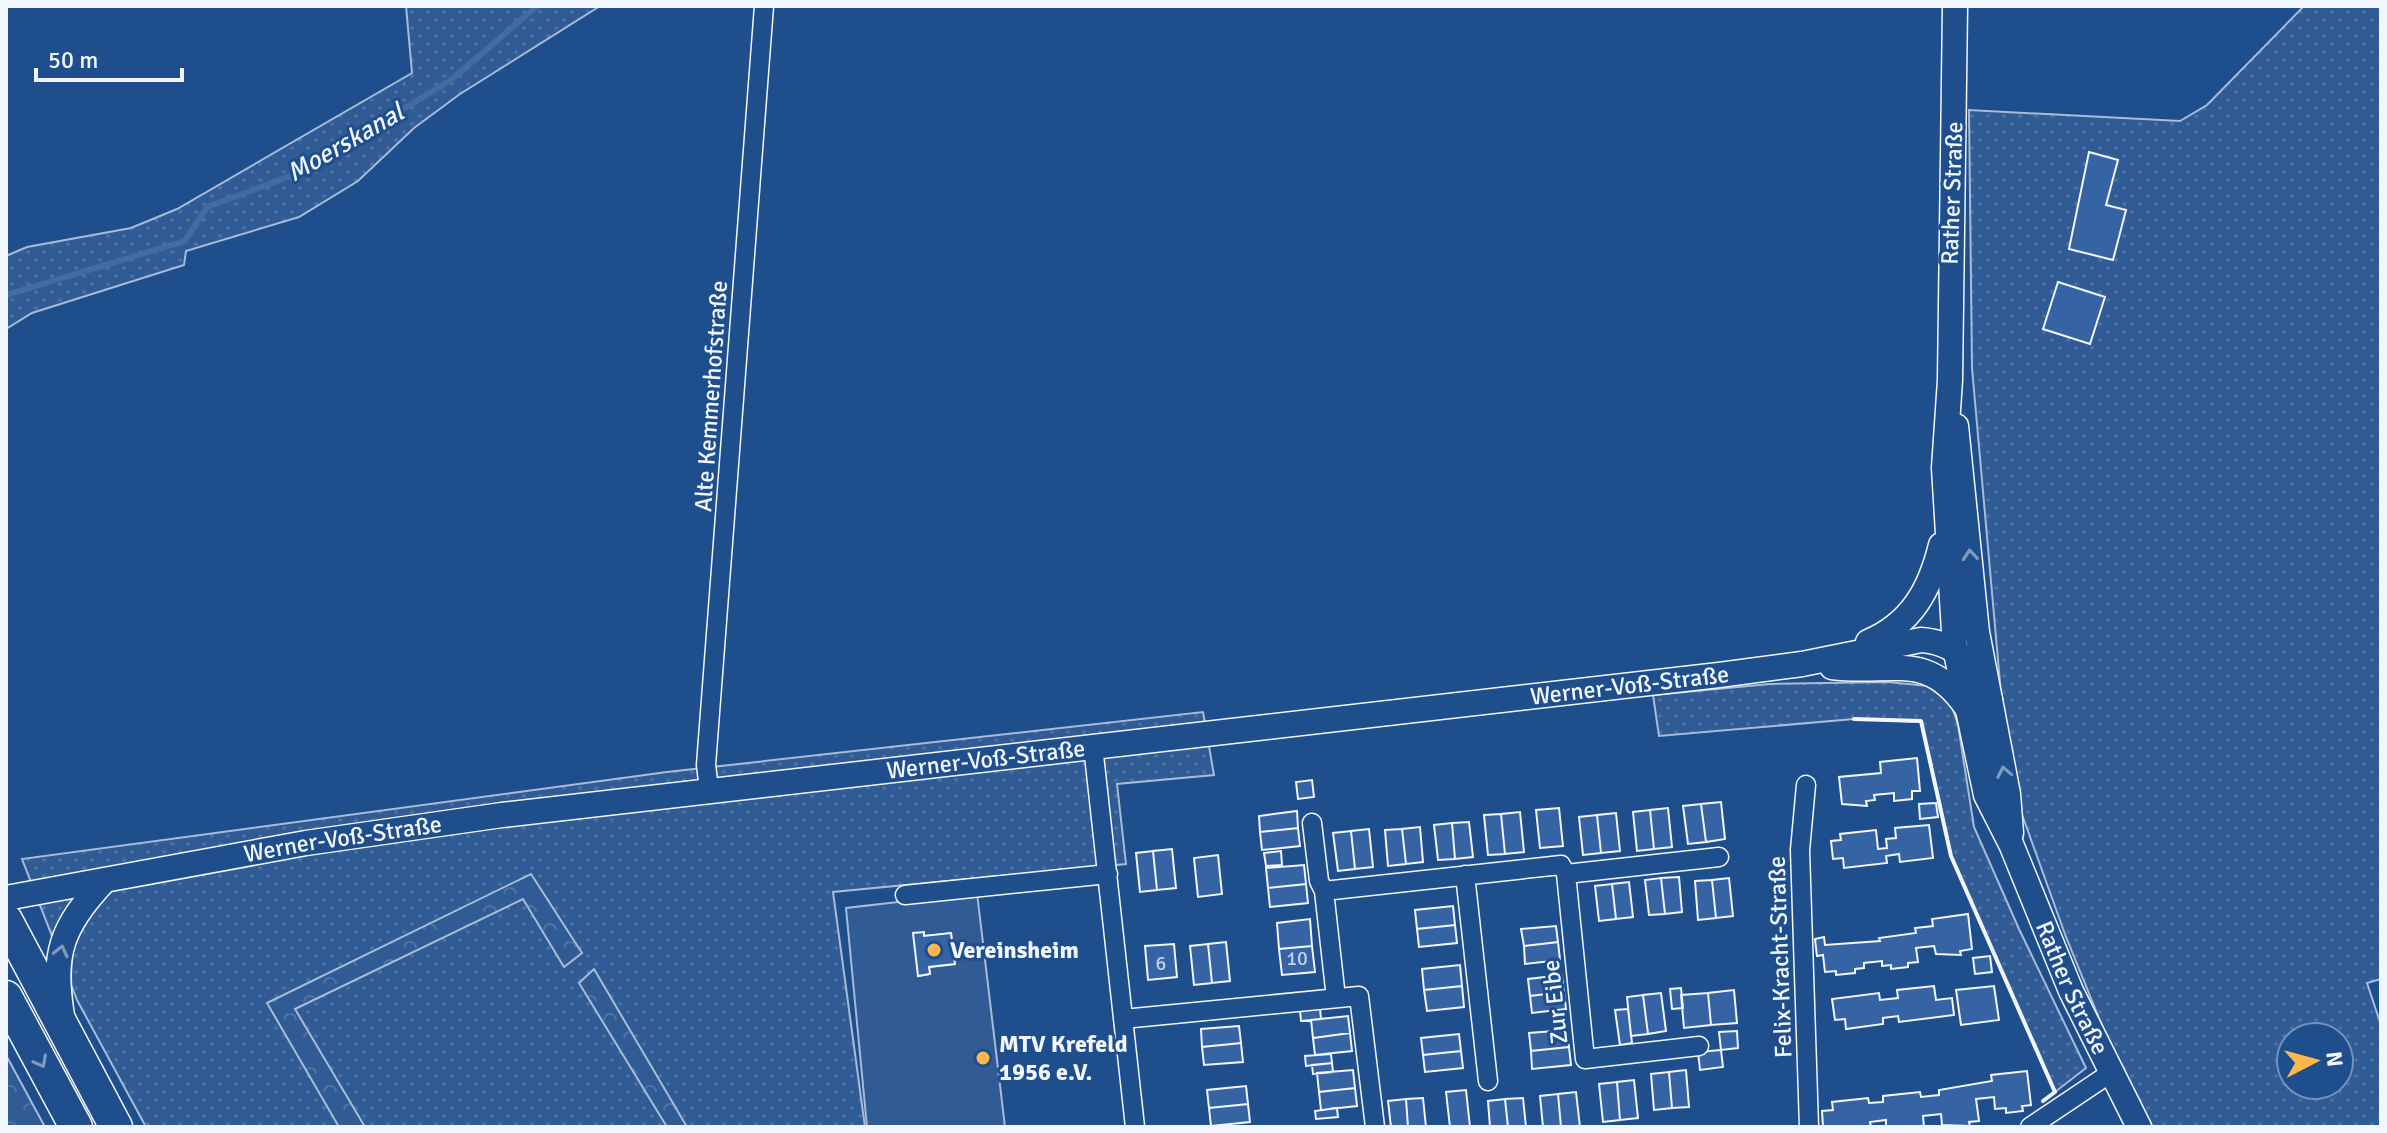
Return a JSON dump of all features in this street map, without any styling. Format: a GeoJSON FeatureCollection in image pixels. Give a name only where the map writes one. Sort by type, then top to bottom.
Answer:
{"type":"FeatureCollection","features":[{"type":"Feature","properties":{"kind":"highway"},"geometry":{"type":"LineString","coordinates":[[6,920],[116,1127]]}},
{"type":"Feature","properties":{"kind":"highway"},"geometry":{"type":"LineString","coordinates":[[6,997],[76,1127]]}},
{"type":"Feature","properties":{"kind":"main road","name":"Rather Straße"},"geometry":{"type":"LineString","coordinates":[[1955,6],[1950,380],[1944,468],[1946,523],[1959,654]]}},
{"type":"Feature","properties":{"kind":"main road","name":"Rather Straße"},"geometry":{"type":"LineString","coordinates":[[1950,380],[1964,478],[1980,706],[2008,794],[2011,844],[2034,906],[2109,1074],[2139,1127]]}},
{"type":"Feature","properties":{"kind":"main road","name":"Rather Straße"},"geometry":{"type":"LineString","coordinates":[[1802,664],[1870,642],[1901,624],[1919,603],[1928,585],[1946,523]]}},
{"type":"Feature","properties":{"kind":"main road"},"geometry":{"type":"LineString","coordinates":[[1802,664],[1842,669],[1945,669],[1977,632]]}},
{"type":"Feature","properties":{"kind":"main road","name":"Werner-Voß-Straße"},"geometry":{"type":"LineString","coordinates":[[6,898],[353,836],[709,789],[1802,664],[1921,640],[1959,654]]}},
{"type":"Feature","properties":{"kind":"main road"},"geometry":{"type":"LineString","coordinates":[[1959,654],[1980,706]]}},
{"type":"Feature","properties":{"kind":"main road"},"geometry":{"type":"LineString","coordinates":[[1924,669],[1980,706]]}},
{"type":"Feature","properties":{"kind":"main road"},"geometry":{"type":"LineString","coordinates":[[64,1028],[57,979],[60,948],[74,916],[104,881]]}},
{"type":"Feature","properties":{"kind":"street","name":"Alte Kemmerhofstraße"},"geometry":{"type":"LineString","coordinates":[[709,789],[706,765],[764,6]]}},
{"type":"Feature","properties":{"kind":"street"},"geometry":{"type":"LineString","coordinates":[[1093,746],[1135,1127]]}},
{"type":"Feature","properties":{"kind":"street","name":"Felix-Kracht-Straße"},"geometry":{"type":"LineString","coordinates":[[1806,785],[1800,850],[1809,1127]]}},
{"type":"Feature","properties":{"kind":"street"},"geometry":{"type":"LineString","coordinates":[[1312,823],[1319,881],[1324,891],[1336,998]]}},
{"type":"Feature","properties":{"kind":"street"},"geometry":{"type":"LineString","coordinates":[[1324,891],[1561,865],[1566,874],[1719,857]]}},
{"type":"Feature","properties":{"kind":"street"},"geometry":{"type":"LineString","coordinates":[[905,895],[1108,874]]}},
{"type":"Feature","properties":{"kind":"street","name":"Zur Eibe"},"geometry":{"type":"LineString","coordinates":[[1566,874],[1585,1059],[1699,1046]]}},
{"type":"Feature","properties":{"kind":"street"},"geometry":{"type":"LineString","coordinates":[[1465,875],[1488,1081]]}},
{"type":"Feature","properties":{"kind":"street"},"geometry":{"type":"LineString","coordinates":[[1123,1019],[1359,996],[1375,1127]]}},
{"type":"Feature","properties":{"kind":"street"},"geometry":{"type":"LineString","coordinates":[[2030,1127],[2109,1074]]}},
{"type":"Feature","properties":{"kind":"green space"},"geometry":{"type":"Polygon","coordinates":[[[406,6],[600,6],[460,94],[414,128],[358,181],[299,217],[186,251],[184,265],[32,313],[6,329],[6,256],[27,247],[131,228],[177,209],[412,73],[406,6]]]}},
{"type":"Feature","properties":{"kind":"green space"},"geometry":{"type":"Polygon","coordinates":[[[2304,6],[2381,6],[2381,979],[2367,983],[2381,1025],[2381,1127],[2153,1127],[2123,1077],[2066,937],[2020,809],[2003,716],[1972,368],[1969,110],[2180,121],[2207,105],[2304,6]]]}},
{"type":"Feature","properties":{"kind":"green space"},"geometry":{"type":"Polygon","coordinates":[[[1888,682],[1928,686],[1949,698],[1958,725],[1974,827],[2086,1068],[2055,1092],[1951,856],[1921,722],[1854,719],[1659,736],[1653,695],[1770,684],[1888,682]]]}},
{"type":"Feature","properties":{"kind":"green space"},"geometry":{"type":"Polygon","coordinates":[[[1203,712],[1214,775],[1117,784],[1126,864],[833,892],[865,1127],[146,1127],[77,1000],[22,859],[667,772],[1203,712]]]}},
{"type":"Feature","properties":{"kind":"green space"},"geometry":{"type":"Polygon","coordinates":[[[531,874],[582,953],[564,967],[523,899],[295,1009],[365,1127],[339,1127],[267,1003],[531,874]]]}},
{"type":"Feature","properties":{"kind":"green space"},"geometry":{"type":"Polygon","coordinates":[[[977,893],[1005,1127],[867,1127],[846,908],[977,893]],[[923,932],[918,976],[930,974],[929,967],[954,964],[951,933],[924,936],[923,932]]]}},
{"type":"Feature","properties":{"kind":"green space"},"geometry":{"type":"Polygon","coordinates":[[[594,969],[687,1127],[667,1127],[579,983],[594,969]]]}},
{"type":"Feature","properties":{"kind":"green space"},"geometry":{"type":"Polygon","coordinates":[[[6,1055],[45,1127],[6,1127],[6,1055]]]}},
{"type":"Feature","properties":{"kind":"building"},"geometry":{"type":"Polygon","coordinates":[[[2089,152],[2118,160],[2106,205],[2126,210],[2113,260],[2069,249],[2089,152]]]}},
{"type":"Feature","properties":{"kind":"building"},"geometry":{"type":"Polygon","coordinates":[[[2058,282],[2105,297],[2090,344],[2043,329],[2058,282]]]}},
{"type":"Feature","properties":{"kind":"building"},"geometry":{"type":"Polygon","coordinates":[[[1917,758],[1920,791],[1912,791],[1912,799],[1894,801],[1894,793],[1874,795],[1875,800],[1866,801],[1867,806],[1842,804],[1839,777],[1881,773],[1880,762],[1917,758]]]}},
{"type":"Feature","properties":{"kind":"building"},"geometry":{"type":"Polygon","coordinates":[[[1312,780],[1314,797],[1298,799],[1296,782],[1312,780]]]}},
{"type":"Feature","properties":{"kind":"building"},"geometry":{"type":"Polygon","coordinates":[[[1721,802],[1725,839],[1706,842],[1701,804],[1721,802]]]}},
{"type":"Feature","properties":{"kind":"building"},"geometry":{"type":"Polygon","coordinates":[[[1936,803],[1938,817],[1920,819],[1919,804],[1936,803]]]}},
{"type":"Feature","properties":{"kind":"building"},"geometry":{"type":"Polygon","coordinates":[[[1701,804],[1706,842],[1688,844],[1683,806],[1701,804]]]}},
{"type":"Feature","properties":{"kind":"building"},"geometry":{"type":"Polygon","coordinates":[[[1559,808],[1563,846],[1540,848],[1536,810],[1559,808]]]}},
{"type":"Feature","properties":{"kind":"building"},"geometry":{"type":"Polygon","coordinates":[[[1668,808],[1672,847],[1654,849],[1650,810],[1668,808]]]}},
{"type":"Feature","properties":{"kind":"building"},"geometry":{"type":"Polygon","coordinates":[[[1650,810],[1654,849],[1637,851],[1633,812],[1650,810]]]}},
{"type":"Feature","properties":{"kind":"building"},"geometry":{"type":"Polygon","coordinates":[[[1297,811],[1298,828],[1260,832],[1259,816],[1297,811]]]}},
{"type":"Feature","properties":{"kind":"building"},"geometry":{"type":"Polygon","coordinates":[[[1520,812],[1524,852],[1505,854],[1501,814],[1520,812]]]}},
{"type":"Feature","properties":{"kind":"building"},"geometry":{"type":"Polygon","coordinates":[[[1616,813],[1620,851],[1601,853],[1597,815],[1616,813]]]}},
{"type":"Feature","properties":{"kind":"building"},"geometry":{"type":"Polygon","coordinates":[[[1501,814],[1505,854],[1488,855],[1484,815],[1501,814]]]}},
{"type":"Feature","properties":{"kind":"building"},"geometry":{"type":"Polygon","coordinates":[[[1597,815],[1601,853],[1583,855],[1579,817],[1597,815]]]}},
{"type":"Feature","properties":{"kind":"building"},"geometry":{"type":"Polygon","coordinates":[[[1469,822],[1473,857],[1455,859],[1452,823],[1469,822]]]}},
{"type":"Feature","properties":{"kind":"building"},"geometry":{"type":"Polygon","coordinates":[[[1452,823],[1455,859],[1438,860],[1434,825],[1452,823]]]}},
{"type":"Feature","properties":{"kind":"building"},"geometry":{"type":"Polygon","coordinates":[[[1929,825],[1933,858],[1900,862],[1899,854],[1886,856],[1887,863],[1844,868],[1843,858],[1833,859],[1831,841],[1841,840],[1840,834],[1876,830],[1878,849],[1887,848],[1886,839],[1896,838],[1895,828],[1929,825]]]}},
{"type":"Feature","properties":{"kind":"building"},"geometry":{"type":"Polygon","coordinates":[[[1420,827],[1423,862],[1406,864],[1402,829],[1420,827]]]}},
{"type":"Feature","properties":{"kind":"building"},"geometry":{"type":"Polygon","coordinates":[[[1298,828],[1300,846],[1262,850],[1260,832],[1298,828]]]}},
{"type":"Feature","properties":{"kind":"building"},"geometry":{"type":"Polygon","coordinates":[[[1369,829],[1373,867],[1355,869],[1351,831],[1369,829]]]}},
{"type":"Feature","properties":{"kind":"building"},"geometry":{"type":"Polygon","coordinates":[[[1402,829],[1406,864],[1388,866],[1385,830],[1402,829]]]}},
{"type":"Feature","properties":{"kind":"building"},"geometry":{"type":"Polygon","coordinates":[[[1351,831],[1355,869],[1338,871],[1333,833],[1351,831]]]}},
{"type":"Feature","properties":{"kind":"building"},"geometry":{"type":"Polygon","coordinates":[[[1172,849],[1176,888],[1157,890],[1153,851],[1172,849]]]}},
{"type":"Feature","properties":{"kind":"building"},"geometry":{"type":"Polygon","coordinates":[[[1153,851],[1157,890],[1140,892],[1136,853],[1153,851]]]}},
{"type":"Feature","properties":{"kind":"building"},"geometry":{"type":"Polygon","coordinates":[[[1281,851],[1282,865],[1266,866],[1264,853],[1281,851]]]}},
{"type":"Feature","properties":{"kind":"building"},"geometry":{"type":"Polygon","coordinates":[[[1218,855],[1222,894],[1198,897],[1194,858],[1218,855]]]}},
{"type":"Feature","properties":{"kind":"building"},"geometry":{"type":"Polygon","coordinates":[[[1304,865],[1306,884],[1268,888],[1266,868],[1304,865]]]}},
{"type":"Feature","properties":{"kind":"building"},"geometry":{"type":"Polygon","coordinates":[[[1679,877],[1682,912],[1665,914],[1661,878],[1679,877]]]}},
{"type":"Feature","properties":{"kind":"building"},"geometry":{"type":"Polygon","coordinates":[[[1661,878],[1665,914],[1649,915],[1645,880],[1661,878]]]}},
{"type":"Feature","properties":{"kind":"building"},"geometry":{"type":"Polygon","coordinates":[[[1729,878],[1733,916],[1716,918],[1712,880],[1729,878]]]}},
{"type":"Feature","properties":{"kind":"building"},"geometry":{"type":"Polygon","coordinates":[[[1712,880],[1716,918],[1698,920],[1695,881],[1712,880]]]}},
{"type":"Feature","properties":{"kind":"building"},"geometry":{"type":"Polygon","coordinates":[[[1629,882],[1633,917],[1616,919],[1612,884],[1629,882]]]}},
{"type":"Feature","properties":{"kind":"building"},"geometry":{"type":"Polygon","coordinates":[[[1306,884],[1308,903],[1270,907],[1268,888],[1306,884]]]}},
{"type":"Feature","properties":{"kind":"building"},"geometry":{"type":"Polygon","coordinates":[[[1612,884],[1616,919],[1599,921],[1595,886],[1612,884]]]}},
{"type":"Feature","properties":{"kind":"building"},"geometry":{"type":"Polygon","coordinates":[[[1453,906],[1455,925],[1417,929],[1415,910],[1453,906]]]}},
{"type":"Feature","properties":{"kind":"building"},"geometry":{"type":"Polygon","coordinates":[[[1968,914],[1972,949],[1960,951],[1961,955],[1936,954],[1934,946],[1916,948],[1918,962],[1908,963],[1908,967],[1891,969],[1891,965],[1882,966],[1882,961],[1864,963],[1864,968],[1855,969],[1855,973],[1836,975],[1836,971],[1825,972],[1823,955],[1817,956],[1815,939],[1824,937],[1825,945],[1880,941],[1879,938],[1916,933],[1915,928],[1933,926],[1932,919],[1968,914]]]}},
{"type":"Feature","properties":{"kind":"building"},"geometry":{"type":"Polygon","coordinates":[[[1310,919],[1312,946],[1279,949],[1277,923],[1310,919]]]}},
{"type":"Feature","properties":{"kind":"building"},"geometry":{"type":"Polygon","coordinates":[[[1455,925],[1457,943],[1419,947],[1417,929],[1455,925]]]}},
{"type":"Feature","properties":{"kind":"building"},"geometry":{"type":"Polygon","coordinates":[[[1556,926],[1558,942],[1524,946],[1521,929],[1556,926]]]}},
{"type":"Feature","properties":{"kind":"building","name":"Vereinsheim"},"geometry":{"type":"Polygon","coordinates":[[[924,932],[924,936],[951,933],[955,964],[929,967],[930,974],[918,976],[913,933],[924,932]]]}},
{"type":"Feature","properties":{"kind":"building"},"geometry":{"type":"Polygon","coordinates":[[[1226,942],[1230,981],[1212,983],[1208,944],[1226,942]]]}},
{"type":"Feature","properties":{"kind":"building"},"geometry":{"type":"Polygon","coordinates":[[[1558,942],[1560,960],[1525,964],[1524,946],[1558,942]]]}},
{"type":"Feature","properties":{"kind":"building"},"geometry":{"type":"Polygon","coordinates":[[[1174,944],[1177,977],[1148,980],[1145,946],[1174,944]]]}},
{"type":"Feature","properties":{"kind":"building"},"geometry":{"type":"Polygon","coordinates":[[[1208,944],[1212,983],[1194,985],[1190,946],[1208,944]]]}},
{"type":"Feature","properties":{"kind":"building"},"geometry":{"type":"Polygon","coordinates":[[[1312,946],[1315,972],[1282,975],[1279,949],[1312,946]]]}},
{"type":"Feature","properties":{"kind":"building"},"geometry":{"type":"Polygon","coordinates":[[[1990,956],[1992,972],[1975,974],[1973,958],[1990,956]]]}},
{"type":"Feature","properties":{"kind":"building"},"geometry":{"type":"Polygon","coordinates":[[[1460,965],[1462,986],[1424,990],[1422,969],[1460,965]]]}},
{"type":"Feature","properties":{"kind":"building"},"geometry":{"type":"Polygon","coordinates":[[[1562,975],[1564,992],[1530,996],[1528,979],[1562,975]]]}},
{"type":"Feature","properties":{"kind":"building"},"geometry":{"type":"Polygon","coordinates":[[[1462,986],[1464,1007],[1427,1011],[1424,990],[1462,986]]]}},
{"type":"Feature","properties":{"kind":"building"},"geometry":{"type":"Polygon","coordinates":[[[1934,986],[1936,1000],[1952,998],[1954,1015],[1899,1022],[1898,1016],[1883,1018],[1883,1024],[1846,1029],[1845,1019],[1835,1020],[1832,999],[1879,993],[1880,1000],[1898,998],[1897,990],[1934,986]]]}},
{"type":"Feature","properties":{"kind":"building"},"geometry":{"type":"Polygon","coordinates":[[[1994,986],[1999,1020],[1961,1025],[1956,990],[1994,986]]]}},
{"type":"Feature","properties":{"kind":"building"},"geometry":{"type":"Polygon","coordinates":[[[1681,988],[1683,1008],[1672,1009],[1670,989],[1681,988]]]}},
{"type":"Feature","properties":{"kind":"building"},"geometry":{"type":"Polygon","coordinates":[[[1734,990],[1737,1023],[1711,1025],[1708,993],[1734,990]]]}},
{"type":"Feature","properties":{"kind":"building"},"geometry":{"type":"Polygon","coordinates":[[[1564,992],[1566,1009],[1532,1013],[1530,996],[1564,992]]]}},
{"type":"Feature","properties":{"kind":"building"},"geometry":{"type":"Polygon","coordinates":[[[1661,993],[1666,1031],[1648,1034],[1643,995],[1661,993]]]}},
{"type":"Feature","properties":{"kind":"building"},"geometry":{"type":"Polygon","coordinates":[[[1708,993],[1711,1025],[1684,1028],[1681,995],[1708,993]]]}},
{"type":"Feature","properties":{"kind":"building"},"geometry":{"type":"Polygon","coordinates":[[[1643,995],[1648,1034],[1631,1036],[1627,997],[1643,995]]]}},
{"type":"Feature","properties":{"kind":"building"},"geometry":{"type":"Polygon","coordinates":[[[1320,1008],[1321,1019],[1301,1021],[1300,1010],[1320,1008]]]}},
{"type":"Feature","properties":{"kind":"building"},"geometry":{"type":"Polygon","coordinates":[[[1628,1009],[1632,1043],[1620,1045],[1615,1010],[1628,1009]]]}},
{"type":"Feature","properties":{"kind":"building"},"geometry":{"type":"Polygon","coordinates":[[[1348,1016],[1350,1033],[1313,1038],[1311,1020],[1348,1016]]]}},
{"type":"Feature","properties":{"kind":"building"},"geometry":{"type":"Polygon","coordinates":[[[1239,1026],[1241,1043],[1202,1047],[1201,1029],[1239,1026]]]}},
{"type":"Feature","properties":{"kind":"building"},"geometry":{"type":"Polygon","coordinates":[[[1567,1030],[1569,1047],[1531,1051],[1529,1033],[1567,1030]]]}},
{"type":"Feature","properties":{"kind":"building"},"geometry":{"type":"Polygon","coordinates":[[[1737,1031],[1738,1048],[1721,1050],[1719,1032],[1737,1031]]]}},
{"type":"Feature","properties":{"kind":"building"},"geometry":{"type":"Polygon","coordinates":[[[1350,1033],[1352,1051],[1315,1055],[1313,1038],[1350,1033]]]}},
{"type":"Feature","properties":{"kind":"building"},"geometry":{"type":"Polygon","coordinates":[[[1459,1034],[1461,1051],[1423,1055],[1421,1038],[1459,1034]]]}},
{"type":"Feature","properties":{"kind":"building"},"geometry":{"type":"Polygon","coordinates":[[[1241,1043],[1243,1062],[1204,1065],[1202,1047],[1241,1043]]]}},
{"type":"Feature","properties":{"kind":"building"},"geometry":{"type":"Polygon","coordinates":[[[1569,1047],[1571,1065],[1532,1069],[1531,1051],[1569,1047]]]}},
{"type":"Feature","properties":{"kind":"building"},"geometry":{"type":"Polygon","coordinates":[[[1721,1050],[1723,1067],[1700,1070],[1698,1052],[1721,1050]]]}},
{"type":"Feature","properties":{"kind":"building"},"geometry":{"type":"Polygon","coordinates":[[[1461,1051],[1463,1068],[1425,1072],[1423,1055],[1461,1051]]]}},
{"type":"Feature","properties":{"kind":"building"},"geometry":{"type":"Polygon","coordinates":[[[1331,1054],[1332,1063],[1306,1066],[1305,1056],[1331,1054]]]}},
{"type":"Feature","properties":{"kind":"building"},"geometry":{"type":"Polygon","coordinates":[[[1332,1063],[1333,1072],[1313,1074],[1312,1065],[1332,1063]]]}},
{"type":"Feature","properties":{"kind":"building"},"geometry":{"type":"Polygon","coordinates":[[[1353,1070],[1355,1088],[1319,1092],[1317,1073],[1353,1070]]]}},
{"type":"Feature","properties":{"kind":"building"},"geometry":{"type":"Polygon","coordinates":[[[1686,1070],[1689,1107],[1672,1108],[1669,1072],[1686,1070]]]}},
{"type":"Feature","properties":{"kind":"building"},"geometry":{"type":"Polygon","coordinates":[[[2027,1071],[2031,1105],[2022,1106],[2023,1111],[2006,1113],[2006,1108],[1995,1109],[1994,1097],[1976,1099],[1979,1121],[1969,1122],[1970,1126],[1942,1125],[1941,1114],[1923,1116],[1924,1127],[1886,1127],[1886,1120],[1870,1122],[1871,1127],[1823,1127],[1822,1111],[1833,1110],[1832,1102],[1868,1098],[1869,1103],[1883,1102],[1883,1096],[1920,1092],[1921,1097],[1939,1095],[1939,1090],[1992,1081],[1991,1075],[2027,1071]]]}},
{"type":"Feature","properties":{"kind":"building"},"geometry":{"type":"Polygon","coordinates":[[[1669,1072],[1672,1108],[1654,1110],[1651,1074],[1669,1072]]]}},
{"type":"Feature","properties":{"kind":"building"},"geometry":{"type":"Polygon","coordinates":[[[1634,1080],[1638,1118],[1620,1120],[1617,1082],[1634,1080]]]}},
{"type":"Feature","properties":{"kind":"building"},"geometry":{"type":"Polygon","coordinates":[[[1617,1082],[1620,1120],[1603,1122],[1599,1084],[1617,1082]]]}},
{"type":"Feature","properties":{"kind":"building"},"geometry":{"type":"Polygon","coordinates":[[[1246,1086],[1248,1104],[1209,1108],[1207,1090],[1246,1086]]]}},
{"type":"Feature","properties":{"kind":"building"},"geometry":{"type":"Polygon","coordinates":[[[1355,1088],[1357,1106],[1321,1110],[1319,1092],[1355,1088]]]}},
{"type":"Feature","properties":{"kind":"building"},"geometry":{"type":"Polygon","coordinates":[[[1466,1090],[1470,1127],[1450,1127],[1446,1092],[1466,1090]]]}},
{"type":"Feature","properties":{"kind":"building"},"geometry":{"type":"Polygon","coordinates":[[[1576,1092],[1580,1127],[1561,1127],[1558,1094],[1576,1092]]]}},
{"type":"Feature","properties":{"kind":"building"},"geometry":{"type":"Polygon","coordinates":[[[1558,1094],[1561,1127],[1543,1127],[1540,1096],[1558,1094]]]}},
{"type":"Feature","properties":{"kind":"building"},"geometry":{"type":"Polygon","coordinates":[[[1423,1098],[1426,1127],[1408,1127],[1406,1099],[1423,1098]]]}},
{"type":"Feature","properties":{"kind":"building"},"geometry":{"type":"Polygon","coordinates":[[[1523,1098],[1526,1127],[1508,1127],[1505,1099],[1523,1098]]]}},
{"type":"Feature","properties":{"kind":"building"},"geometry":{"type":"Polygon","coordinates":[[[1406,1099],[1408,1127],[1391,1127],[1388,1101],[1406,1099]]]}},
{"type":"Feature","properties":{"kind":"building"},"geometry":{"type":"Polygon","coordinates":[[[1505,1099],[1508,1127],[1490,1127],[1488,1101],[1505,1099]]]}},
{"type":"Feature","properties":{"kind":"building"},"geometry":{"type":"Polygon","coordinates":[[[1248,1104],[1250,1122],[1211,1126],[1209,1108],[1248,1104]]]}},
{"type":"Feature","properties":{"kind":"building"},"geometry":{"type":"Polygon","coordinates":[[[1337,1108],[1338,1117],[1316,1119],[1315,1111],[1337,1108]]]}},
{"type":"Feature","properties":{"kind":"waterway","name":"Moerskanal"},"geometry":{"type":"LineString","coordinates":[[6,295],[185,241],[207,207],[296,174],[451,80],[537,6]]}},
{"type":"Feature","properties":{"kind":"wall"},"geometry":{"type":"LineString","coordinates":[[1854,719],[1921,721],[1951,856],[2055,1092],[2043,1101]]}},
{"type":"Feature","properties":{"kind":"place","name":"Vereinsheim"},"geometry":{"type":"Point","coordinates":[934,950]}},
{"type":"Feature","properties":{"kind":"place","name":"MTV Krefeld 1956 e.V."},"geometry":{"type":"Point","coordinates":[983,1058]}}]}
